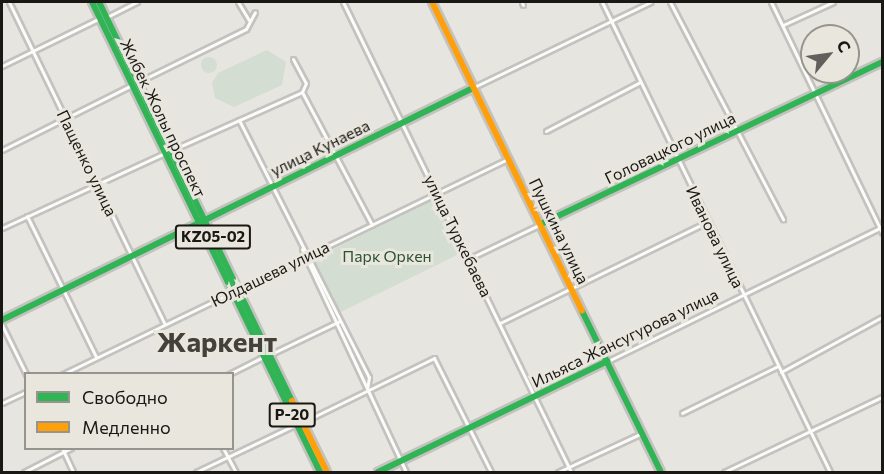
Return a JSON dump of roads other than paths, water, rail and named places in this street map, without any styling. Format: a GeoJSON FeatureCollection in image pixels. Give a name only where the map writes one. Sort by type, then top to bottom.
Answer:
{"type":"FeatureCollection","features":[{"type":"Feature","properties":{"kind":"main road","name":"Жибек Жолы проспект"},"geometry":{"type":"LineString","coordinates":[[92,2],[103,18],[135,83],[299,423],[320,472]]}},
{"type":"Feature","properties":{"kind":"main road","name":"Жибек Жолы проспект"},"geometry":{"type":"LineString","coordinates":[[99,2],[103,18]]}},
{"type":"Feature","properties":{"kind":"main road","name":"Пушкина улица"},"geometry":{"type":"LineString","coordinates":[[432,2],[661,472]]}},
{"type":"Feature","properties":{"kind":"main road","name":"Головацкого улица"},"geometry":{"type":"LineString","coordinates":[[541,224],[882,62]]}},
{"type":"Feature","properties":{"kind":"main road","name":"улица Кунаева"},"geometry":{"type":"LineString","coordinates":[[2,320],[133,258],[338,153],[473,88]]}},
{"type":"Feature","properties":{"kind":"main road","name":"Ильяса Жансугурова улица"},"geometry":{"type":"LineString","coordinates":[[378,472],[608,361]]}},
{"type":"Feature","properties":{"kind":"main road","name":"Жибек Жолы проспект"},"geometry":{"type":"LineString","coordinates":[[299,423],[327,472]]}},
{"type":"Feature","properties":{"kind":"street","name":"Пащенко улица"},"geometry":{"type":"LineString","coordinates":[[9,2],[165,324]]}},
{"type":"Feature","properties":{"kind":"street"},"geometry":{"type":"LineString","coordinates":[[2,66],[137,2]]}},
{"type":"Feature","properties":{"kind":"street"},"geometry":{"type":"LineString","coordinates":[[238,2],[249,20]]}},
{"type":"Feature","properties":{"kind":"street","name":"улица Туркебаева"},"geometry":{"type":"LineString","coordinates":[[343,2],[438,192],[571,472]]}},
{"type":"Feature","properties":{"kind":"street","name":"Иванова улица"},"geometry":{"type":"LineString","coordinates":[[602,2],[830,472]]}},
{"type":"Feature","properties":{"kind":"street","name":"улица Кунаева"},"geometry":{"type":"LineString","coordinates":[[473,88],[651,2]]}},
{"type":"Feature","properties":{"kind":"street"},"geometry":{"type":"LineString","coordinates":[[670,2],[734,132],[783,219]]}},
{"type":"Feature","properties":{"kind":"street"},"geometry":{"type":"LineString","coordinates":[[771,2],[882,234]]}},
{"type":"Feature","properties":{"kind":"street"},"geometry":{"type":"LineString","coordinates":[[783,25],[833,2]]}},
{"type":"Feature","properties":{"kind":"street"},"geometry":{"type":"LineString","coordinates":[[2,150],[246,29],[255,12]]}},
{"type":"Feature","properties":{"kind":"street"},"geometry":{"type":"LineString","coordinates":[[293,59],[303,91],[338,153],[372,225]]}},
{"type":"Feature","properties":{"kind":"street"},"geometry":{"type":"LineString","coordinates":[[546,131],[640,82]]}},
{"type":"Feature","properties":{"kind":"street"},"geometry":{"type":"LineString","coordinates":[[2,228],[303,91]]}},
{"type":"Feature","properties":{"kind":"street"},"geometry":{"type":"LineString","coordinates":[[239,120],[271,188],[302,249],[309,255],[339,321],[369,377],[367,389]]}},
{"type":"Feature","properties":{"kind":"street","name":"Юлдашева улица"},"geometry":{"type":"LineString","coordinates":[[67,372],[508,159]]}},
{"type":"Feature","properties":{"kind":"street"},"geometry":{"type":"LineString","coordinates":[[27,216],[96,358]]}},
{"type":"Feature","properties":{"kind":"street"},"geometry":{"type":"LineString","coordinates":[[500,323],[707,222]]}},
{"type":"Feature","properties":{"kind":"street","name":"Головацкого улица"},"geometry":{"type":"LineString","coordinates":[[470,258],[541,224]]}},
{"type":"Feature","properties":{"kind":"street","name":"Ильяса Жансугурова улица"},"geometry":{"type":"LineString","coordinates":[[608,361],[881,228]]}},
{"type":"Feature","properties":{"kind":"street"},"geometry":{"type":"LineString","coordinates":[[302,249],[302,258],[406,472]]}},
{"type":"Feature","properties":{"kind":"street"},"geometry":{"type":"LineString","coordinates":[[781,372],[882,317]]}},
{"type":"Feature","properties":{"kind":"street"},"geometry":{"type":"LineString","coordinates":[[233,372],[339,321]]}},
{"type":"Feature","properties":{"kind":"street"},"geometry":{"type":"LineString","coordinates":[[2,325],[25,372]]}},
{"type":"Feature","properties":{"kind":"street"},"geometry":{"type":"LineString","coordinates":[[196,472],[434,358],[491,472]]}},
{"type":"Feature","properties":{"kind":"street"},"geometry":{"type":"LineString","coordinates":[[682,414],[778,366]]}},
{"type":"Feature","properties":{"kind":"street"},"geometry":{"type":"LineString","coordinates":[[2,403],[24,393]]}},
{"type":"Feature","properties":{"kind":"street"},"geometry":{"type":"LineString","coordinates":[[724,472],[882,397]]}},
{"type":"Feature","properties":{"kind":"street"},"geometry":{"type":"LineString","coordinates":[[558,472],[642,433]]}},
{"type":"Feature","properties":{"kind":"street"},"geometry":{"type":"LineString","coordinates":[[24,472],[62,450],[73,472]]}},
{"type":"Feature","properties":{"kind":"street"},"geometry":{"type":"LineString","coordinates":[[224,450],[236,472]]}},
{"type":"Feature","properties":{"kind":"district","name":"Жаркент"},"geometry":{"type":"Point","coordinates":[217,341]}},
{"type":"Feature","properties":{"kind":"park label","name":"Парк Оркен"},"geometry":{"type":"Point","coordinates":[387,256]}}]}
